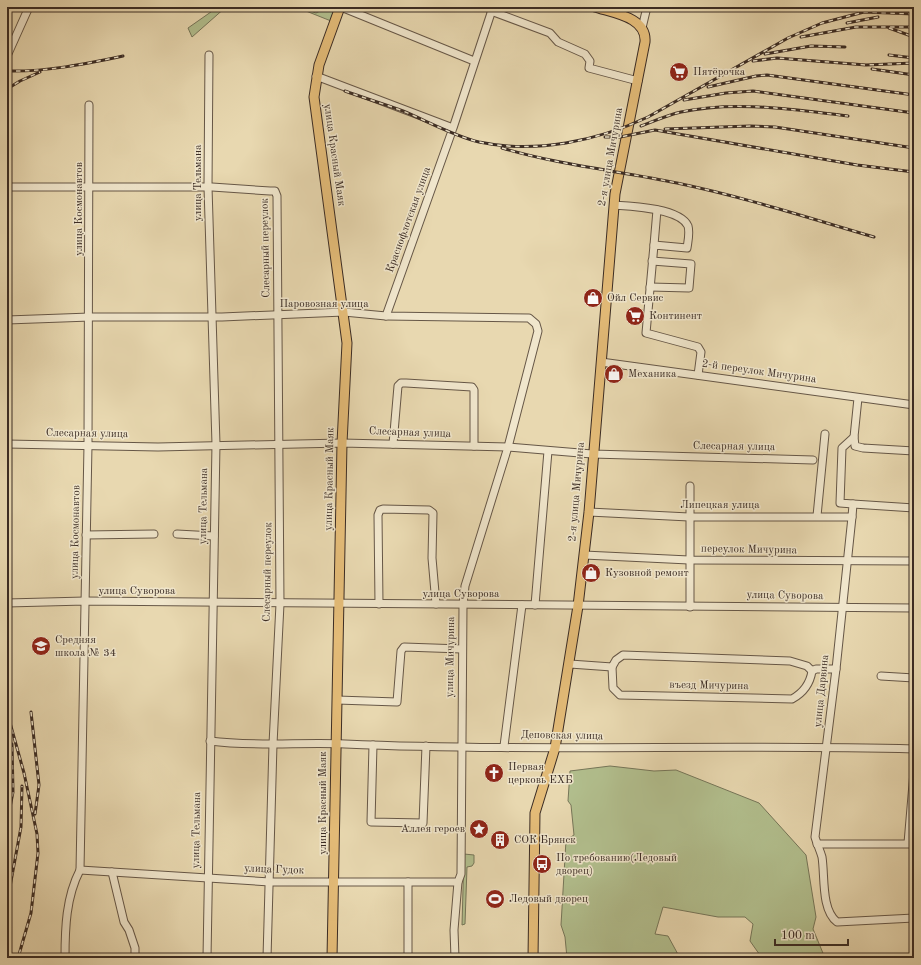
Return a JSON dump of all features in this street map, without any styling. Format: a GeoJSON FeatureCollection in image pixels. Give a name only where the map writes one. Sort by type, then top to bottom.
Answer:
{"type":"FeatureCollection","features":[{"type":"Feature","properties":{"kind":"main road","name":"улица Красный Маяк"},"geometry":{"type":"LineString","coordinates":[[332,958],[342,443],[347,343],[314,97],[316,76],[340,7]]}},
{"type":"Feature","properties":{"kind":"main road"},"geometry":{"type":"LineString","coordinates":[[595,7],[632,19],[642,28]]}},
{"type":"Feature","properties":{"kind":"main road","name":"2-я улица Мичурина"},"geometry":{"type":"LineString","coordinates":[[533,958],[535,813],[555,748],[570,664],[578,606],[589,512],[592,454],[617,176],[645,42],[645,34],[642,28]]}},
{"type":"Feature","properties":{"kind":"street"},"geometry":{"type":"LineString","coordinates":[[7,56],[29,7]]}},
{"type":"Feature","properties":{"kind":"street"},"geometry":{"type":"LineString","coordinates":[[340,7],[474,62]]}},
{"type":"Feature","properties":{"kind":"street"},"geometry":{"type":"LineString","coordinates":[[642,28],[647,7]]}},
{"type":"Feature","properties":{"kind":"street"},"geometry":{"type":"LineString","coordinates":[[492,9],[550,33],[558,42],[585,54],[590,61],[589,68],[638,81]]}},
{"type":"Feature","properties":{"kind":"street","name":"Краснофлотская улица"},"geometry":{"type":"LineString","coordinates":[[386,316],[452,130],[492,9]]}},
{"type":"Feature","properties":{"kind":"street","name":"улица Тельмана"},"geometry":{"type":"LineString","coordinates":[[207,958],[216,444],[208,187],[209,55]]}},
{"type":"Feature","properties":{"kind":"street"},"geometry":{"type":"LineString","coordinates":[[316,76],[452,130]]}},
{"type":"Feature","properties":{"kind":"street","name":"улица Космонавтов"},"geometry":{"type":"LineString","coordinates":[[65,958],[68,906],[74,881],[80,870],[90,317],[89,105]]}},
{"type":"Feature","properties":{"kind":"street"},"geometry":{"type":"LineString","coordinates":[[7,187],[208,187]]}},
{"type":"Feature","properties":{"kind":"street","name":"Слесарный переулок"},"geometry":{"type":"LineString","coordinates":[[208,187],[275,191],[277,196],[280,604],[273,744],[267,958]]}},
{"type":"Feature","properties":{"kind":"street"},"geometry":{"type":"LineString","coordinates":[[614,205],[656,210],[681,218],[688,226],[689,233],[687,248],[654,245]]}},
{"type":"Feature","properties":{"kind":"street"},"geometry":{"type":"LineString","coordinates":[[656,210],[646,333],[698,347],[701,352],[698,375]]}},
{"type":"Feature","properties":{"kind":"street"},"geometry":{"type":"LineString","coordinates":[[650,287],[689,288],[691,264],[652,261]]}},
{"type":"Feature","properties":{"kind":"street","name":"Паровозная улица"},"geometry":{"type":"LineString","coordinates":[[7,320],[90,317],[212,317],[344,312],[386,316],[529,318],[536,324],[538,331]]}},
{"type":"Feature","properties":{"kind":"street","name":"улица Мичурина"},"geometry":{"type":"LineString","coordinates":[[458,882],[461,874],[462,649],[465,586],[508,447],[538,331]]}},
{"type":"Feature","properties":{"kind":"street","name":"2-й переулок Мичурина"},"geometry":{"type":"LineString","coordinates":[[601,362],[914,405]]}},
{"type":"Feature","properties":{"kind":"street"},"geometry":{"type":"LineString","coordinates":[[393,444],[398,386],[401,383],[406,383],[472,387],[474,390],[474,446]]}},
{"type":"Feature","properties":{"kind":"street"},"geometry":{"type":"LineString","coordinates":[[858,398],[854,437],[855,446],[863,448],[914,451]]}},
{"type":"Feature","properties":{"kind":"street"},"geometry":{"type":"LineString","coordinates":[[817,516],[825,434]]}},
{"type":"Feature","properties":{"kind":"street"},"geometry":{"type":"LineString","coordinates":[[838,516],[840,503],[842,448],[854,437]]}},
{"type":"Feature","properties":{"kind":"street","name":"Слесарная улица"},"geometry":{"type":"LineString","coordinates":[[7,444],[158,447],[216,444],[393,444],[508,447],[592,454],[813,460]]}},
{"type":"Feature","properties":{"kind":"street"},"geometry":{"type":"LineString","coordinates":[[535,605],[548,451]]}},
{"type":"Feature","properties":{"kind":"street"},"geometry":{"type":"LineString","coordinates":[[690,486],[690,606]]}},
{"type":"Feature","properties":{"kind":"street"},"geometry":{"type":"LineString","coordinates":[[840,503],[914,508]]}},
{"type":"Feature","properties":{"kind":"street","name":"улица Дарвина"},"geometry":{"type":"LineString","coordinates":[[853,504],[841,608],[836,669],[815,837],[822,858],[824,888],[832,919],[837,922],[914,918]]}},
{"type":"Feature","properties":{"kind":"street"},"geometry":{"type":"LineString","coordinates":[[379,604],[378,515],[380,510],[383,509],[429,510],[432,513],[432,558],[436,604]]}},
{"type":"Feature","properties":{"kind":"street","name":"Липецкая улица"},"geometry":{"type":"LineString","coordinates":[[589,512],[689,517],[852,517]]}},
{"type":"Feature","properties":{"kind":"street"},"geometry":{"type":"LineString","coordinates":[[86,535],[154,534]]}},
{"type":"Feature","properties":{"kind":"street"},"geometry":{"type":"LineString","coordinates":[[177,534],[214,536]]}},
{"type":"Feature","properties":{"kind":"street","name":"переулок Мичурина"},"geometry":{"type":"LineString","coordinates":[[584,555],[689,560],[847,562],[914,561]]}},
{"type":"Feature","properties":{"kind":"street","name":"улица Суворова"},"geometry":{"type":"LineString","coordinates":[[7,603],[85,601],[280,604],[914,608]]}},
{"type":"Feature","properties":{"kind":"street"},"geometry":{"type":"LineString","coordinates":[[504,746],[522,605]]}},
{"type":"Feature","properties":{"kind":"street"},"geometry":{"type":"LineString","coordinates":[[337,700],[397,702],[402,649],[462,649]]}},
{"type":"Feature","properties":{"kind":"street"},"geometry":{"type":"LineString","coordinates":[[570,664],[612,668],[616,660],[623,655],[790,661],[807,666],[812,671],[816,669],[836,669]]}},
{"type":"Feature","properties":{"kind":"street","name":"въезд Мичурина"},"geometry":{"type":"LineString","coordinates":[[612,668],[613,688],[620,695],[776,699],[792,699],[800,695],[811,678],[812,671]]}},
{"type":"Feature","properties":{"kind":"street"},"geometry":{"type":"LineString","coordinates":[[881,676],[914,678]]}},
{"type":"Feature","properties":{"kind":"street","name":"Деповская улица"},"geometry":{"type":"LineString","coordinates":[[210,741],[273,744],[335,743],[555,748],[826,747],[914,749]]}},
{"type":"Feature","properties":{"kind":"street"},"geometry":{"type":"LineString","coordinates":[[373,745],[372,822],[423,823],[426,746]]}},
{"type":"Feature","properties":{"kind":"street"},"geometry":{"type":"LineString","coordinates":[[817,844],[911,843],[914,772]]}},
{"type":"Feature","properties":{"kind":"street","name":"улица Гудок"},"geometry":{"type":"LineString","coordinates":[[80,870],[270,882],[458,882]]}},
{"type":"Feature","properties":{"kind":"street"},"geometry":{"type":"LineString","coordinates":[[112,872],[124,922],[129,930],[134,948],[135,958]]}},
{"type":"Feature","properties":{"kind":"street"},"geometry":{"type":"LineString","coordinates":[[408,882],[408,957]]}},
{"type":"Feature","properties":{"kind":"street"},"geometry":{"type":"LineString","coordinates":[[455,958],[454,930],[458,882]]}},
{"type":"Feature","properties":{"kind":"green space"},"geometry":{"type":"Polygon","coordinates":[[[218,7],[226,7],[192,37],[188,28],[218,7]]]}},
{"type":"Feature","properties":{"kind":"green space"},"geometry":{"type":"Polygon","coordinates":[[[306,7],[309,7],[308,10],[316,13],[325,7],[336,7],[331,21],[306,11],[306,7]]]}},
{"type":"Feature","properties":{"kind":"green space"},"geometry":{"type":"Polygon","coordinates":[[[610,766],[654,771],[676,770],[759,803],[806,855],[816,917],[813,929],[825,958],[762,958],[750,941],[753,924],[745,917],[718,917],[663,907],[655,934],[668,936],[680,958],[567,958],[565,937],[561,925],[566,840],[574,835],[571,805],[568,801],[570,771],[610,766]]]}},
{"type":"Feature","properties":{"kind":"green space"},"geometry":{"type":"Polygon","coordinates":[[[464,854],[474,855],[474,863],[472,866],[467,867],[465,924],[462,925],[464,854]]]}},
{"type":"Feature","properties":{"kind":"railway"},"geometry":{"type":"LineString","coordinates":[[345,91],[403,111],[450,132],[479,142],[522,147],[544,146],[587,139],[608,133],[648,117],[788,38],[822,23],[864,12],[914,14]]}},
{"type":"Feature","properties":{"kind":"railway"},"geometry":{"type":"LineString","coordinates":[[847,23],[878,17]]}},
{"type":"Feature","properties":{"kind":"railway"},"geometry":{"type":"LineString","coordinates":[[801,37],[856,27],[914,27]]}},
{"type":"Feature","properties":{"kind":"railway"},"geometry":{"type":"LineString","coordinates":[[889,28],[914,37]]}},
{"type":"Feature","properties":{"kind":"railway"},"geometry":{"type":"LineString","coordinates":[[765,54],[811,46],[845,47]]}},
{"type":"Feature","properties":{"kind":"railway"},"geometry":{"type":"LineString","coordinates":[[889,55],[914,58]]}},
{"type":"Feature","properties":{"kind":"railway"},"geometry":{"type":"LineString","coordinates":[[7,71],[51,69],[80,65],[123,56]]}},
{"type":"Feature","properties":{"kind":"railway"},"geometry":{"type":"LineString","coordinates":[[753,61],[777,58],[866,65],[914,63]]}},
{"type":"Feature","properties":{"kind":"railway"},"geometry":{"type":"LineString","coordinates":[[872,69],[914,75]]}},
{"type":"Feature","properties":{"kind":"railway"},"geometry":{"type":"LineString","coordinates":[[7,89],[40,72]]}},
{"type":"Feature","properties":{"kind":"railway"},"geometry":{"type":"LineString","coordinates":[[708,87],[756,76],[767,75],[914,95]]}},
{"type":"Feature","properties":{"kind":"railway"},"geometry":{"type":"LineString","coordinates":[[684,100],[726,93],[753,91],[914,113]]}},
{"type":"Feature","properties":{"kind":"railway"},"geometry":{"type":"LineString","coordinates":[[641,126],[666,116],[702,108],[744,106],[765,107],[848,116]]}},
{"type":"Feature","properties":{"kind":"railway"},"geometry":{"type":"LineString","coordinates":[[665,129],[750,126],[775,127],[914,148]]}},
{"type":"Feature","properties":{"kind":"railway"},"geometry":{"type":"LineString","coordinates":[[605,137],[620,137],[655,130],[857,165],[914,172]]}},
{"type":"Feature","properties":{"kind":"railway"},"geometry":{"type":"LineString","coordinates":[[502,148],[545,159],[677,183],[776,208],[874,237]]}},
{"type":"Feature","properties":{"kind":"railway"},"geometry":{"type":"LineString","coordinates":[[7,712],[24,773],[37,834],[38,853],[31,913],[18,958]]}},
{"type":"Feature","properties":{"kind":"railway"},"geometry":{"type":"LineString","coordinates":[[31,712],[39,785],[35,814]]}},
{"type":"Feature","properties":{"kind":"railway"},"geometry":{"type":"LineString","coordinates":[[7,823],[13,792],[12,744]]}},
{"type":"Feature","properties":{"kind":"railway"},"geometry":{"type":"LineString","coordinates":[[7,903],[21,827],[22,786]]}},
{"type":"Feature","properties":{"kind":"place","name":"Пятёрочка"},"geometry":{"type":"Point","coordinates":[679,72]}},
{"type":"Feature","properties":{"kind":"place","name":"Ойл Сервис"},"geometry":{"type":"Point","coordinates":[593,298]}},
{"type":"Feature","properties":{"kind":"place","name":"Континент"},"geometry":{"type":"Point","coordinates":[635,316]}},
{"type":"Feature","properties":{"kind":"place","name":"Механика"},"geometry":{"type":"Point","coordinates":[614,374]}},
{"type":"Feature","properties":{"kind":"place","name":"Кузовной ремонт"},"geometry":{"type":"Point","coordinates":[591,573]}},
{"type":"Feature","properties":{"kind":"place","name":"Средняя школа № 34"},"geometry":{"type":"Point","coordinates":[41,646]}},
{"type":"Feature","properties":{"kind":"place","name":"Первая церковь ЕХБ"},"geometry":{"type":"Point","coordinates":[494,773]}},
{"type":"Feature","properties":{"kind":"place","name":"Аллея героев"},"geometry":{"type":"Point","coordinates":[479,829]}},
{"type":"Feature","properties":{"kind":"place","name":"СОК Брянск"},"geometry":{"type":"Point","coordinates":[500,840]}},
{"type":"Feature","properties":{"kind":"place","name":"По требованию(Ледовый дворец)"},"geometry":{"type":"Point","coordinates":[542,864]}},
{"type":"Feature","properties":{"kind":"place","name":"Ледовый дворец"},"geometry":{"type":"Point","coordinates":[495,899]}}]}
